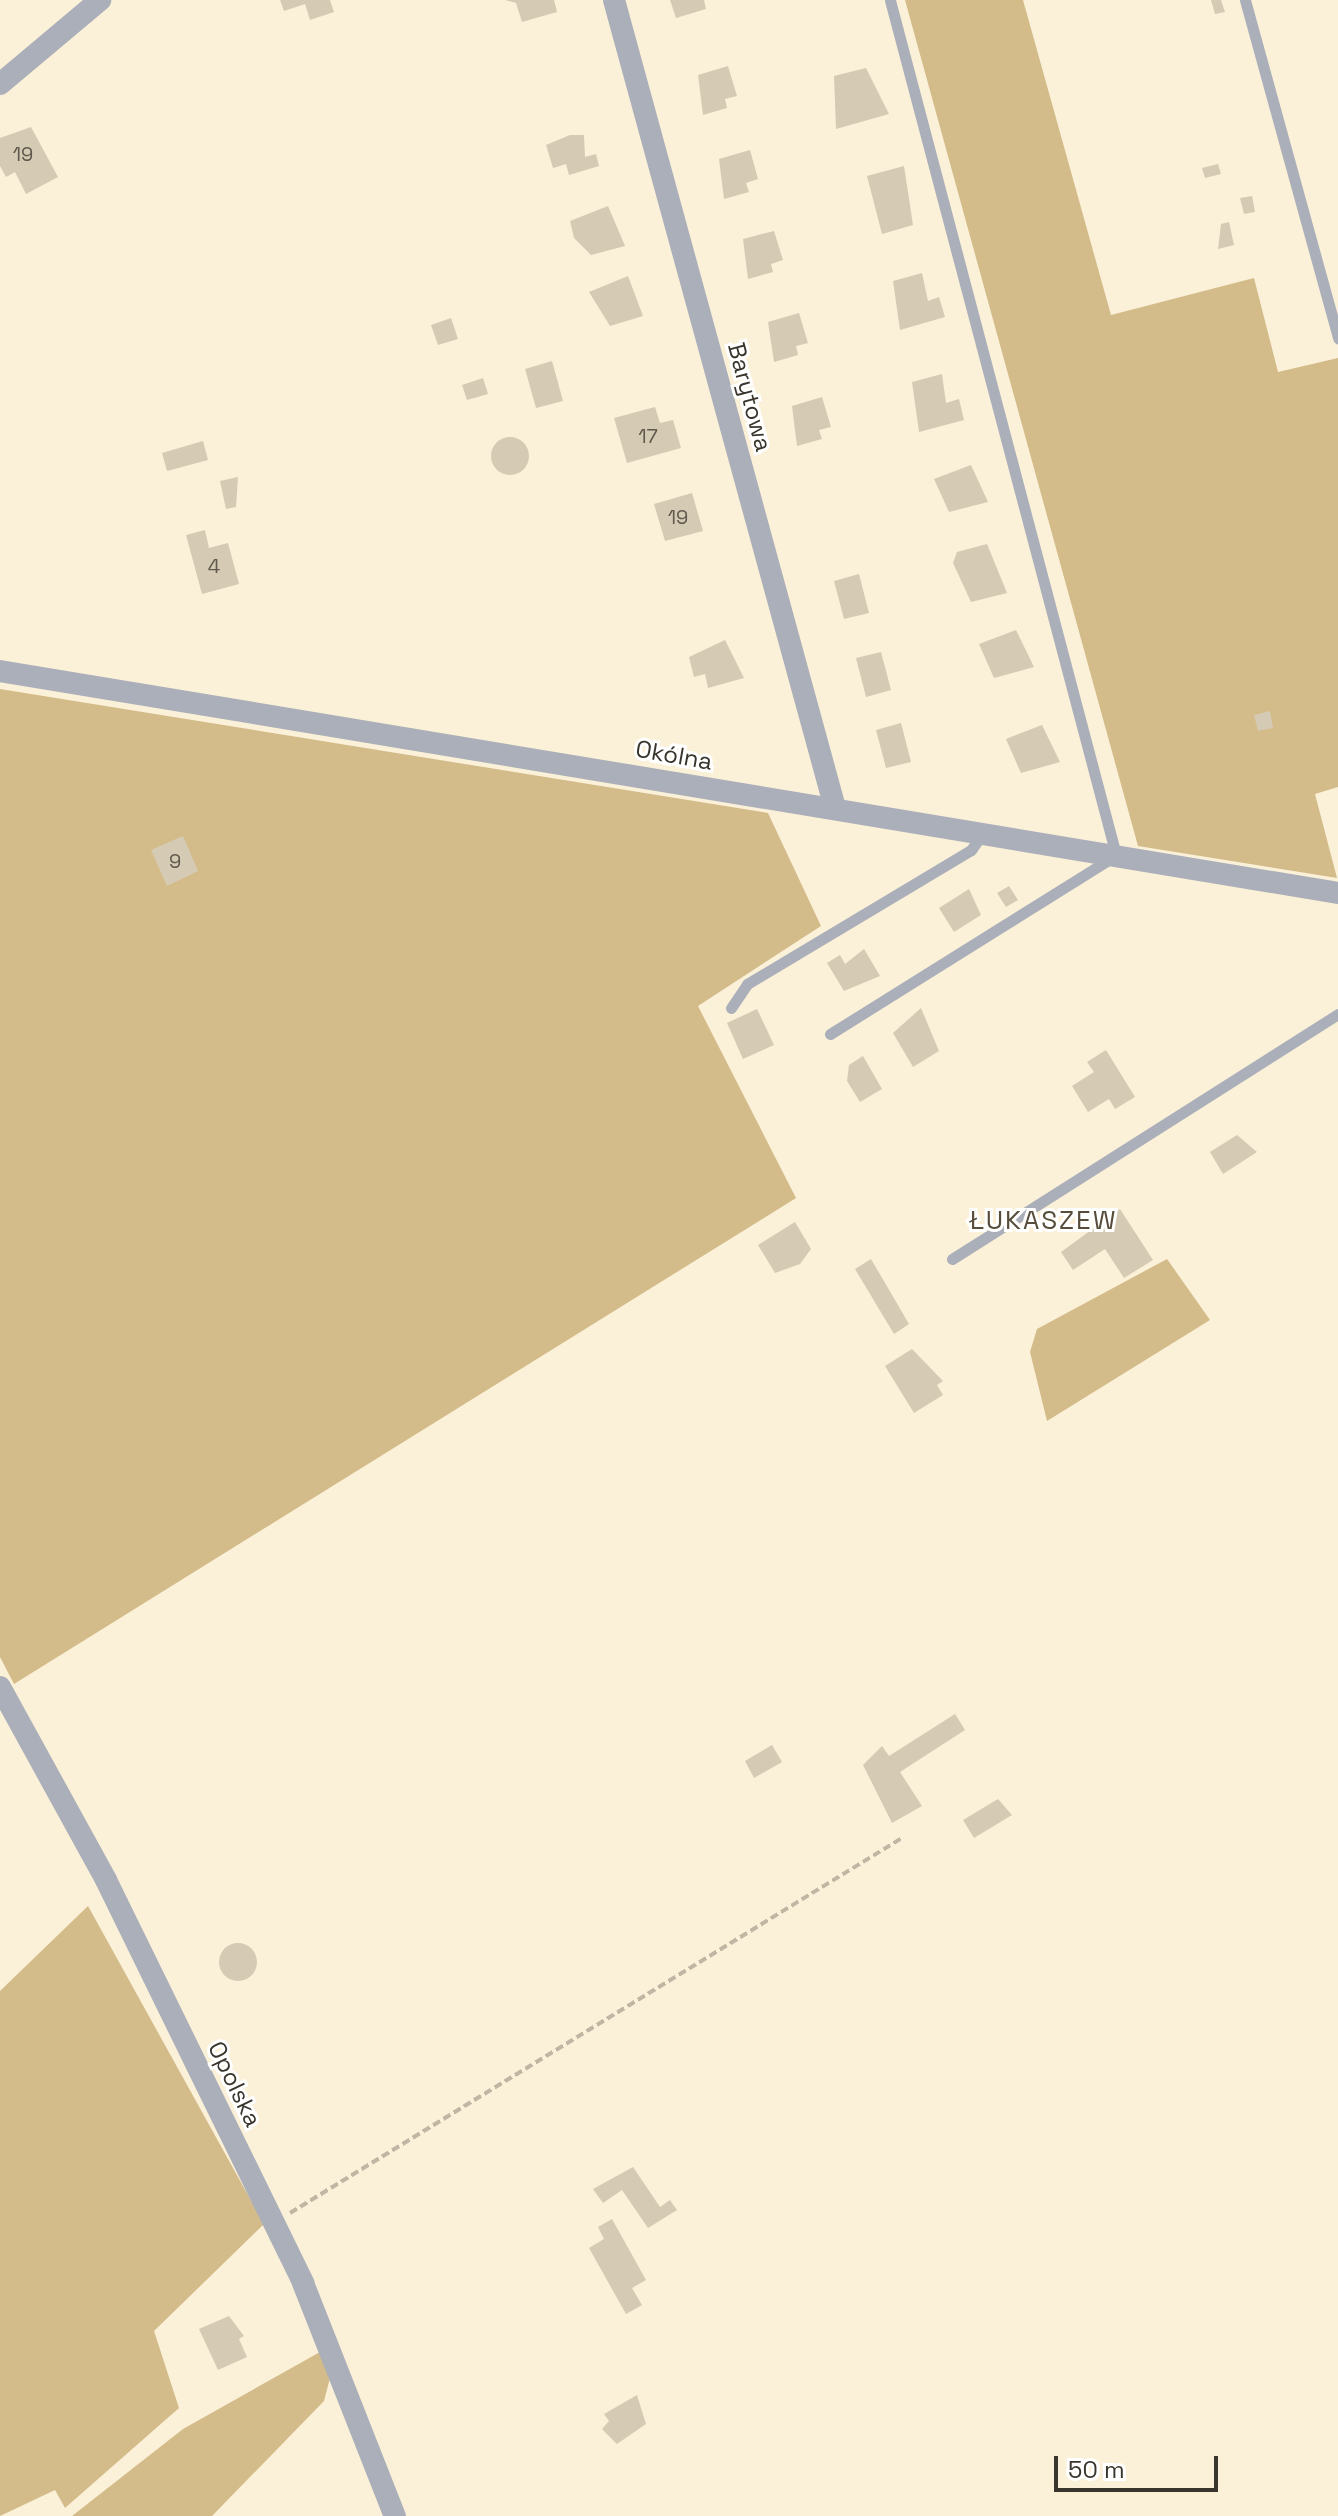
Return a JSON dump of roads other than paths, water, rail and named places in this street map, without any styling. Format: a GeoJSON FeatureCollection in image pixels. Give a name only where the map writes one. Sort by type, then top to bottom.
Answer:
{"type":"FeatureCollection","features":[{"type":"Feature","properties":{"kind":"street"},"geometry":{"type":"LineString","coordinates":[[0,84],[100,0]]}},
{"type":"Feature","properties":{"kind":"street","name":"Barytowa"},"geometry":{"type":"LineString","coordinates":[[614,0],[835,808]]}},
{"type":"Feature","properties":{"kind":"street","name":"Okólna"},"geometry":{"type":"LineString","coordinates":[[0,671],[1338,893]]}},
{"type":"Feature","properties":{"kind":"street","name":"Opolska"},"geometry":{"type":"LineString","coordinates":[[0,1687],[106,1880],[274,2223],[395,2516]]}},
{"type":"Feature","properties":{"kind":"lane"},"geometry":{"type":"LineString","coordinates":[[830,1034],[1116,855],[890,0]]}},
{"type":"Feature","properties":{"kind":"lane"},"geometry":{"type":"LineString","coordinates":[[1245,0],[1338,338]]}},
{"type":"Feature","properties":{"kind":"lane"},"geometry":{"type":"LineString","coordinates":[[731,1008],[747,984],[971,850],[983,833]]}},
{"type":"Feature","properties":{"kind":"lane"},"geometry":{"type":"LineString","coordinates":[[952,1259],[1338,1014]]}},
{"type":"Feature","properties":{"kind":"district","name":"ŁUKASZEW"},"geometry":{"type":"Point","coordinates":[1043,1221]}}]}
